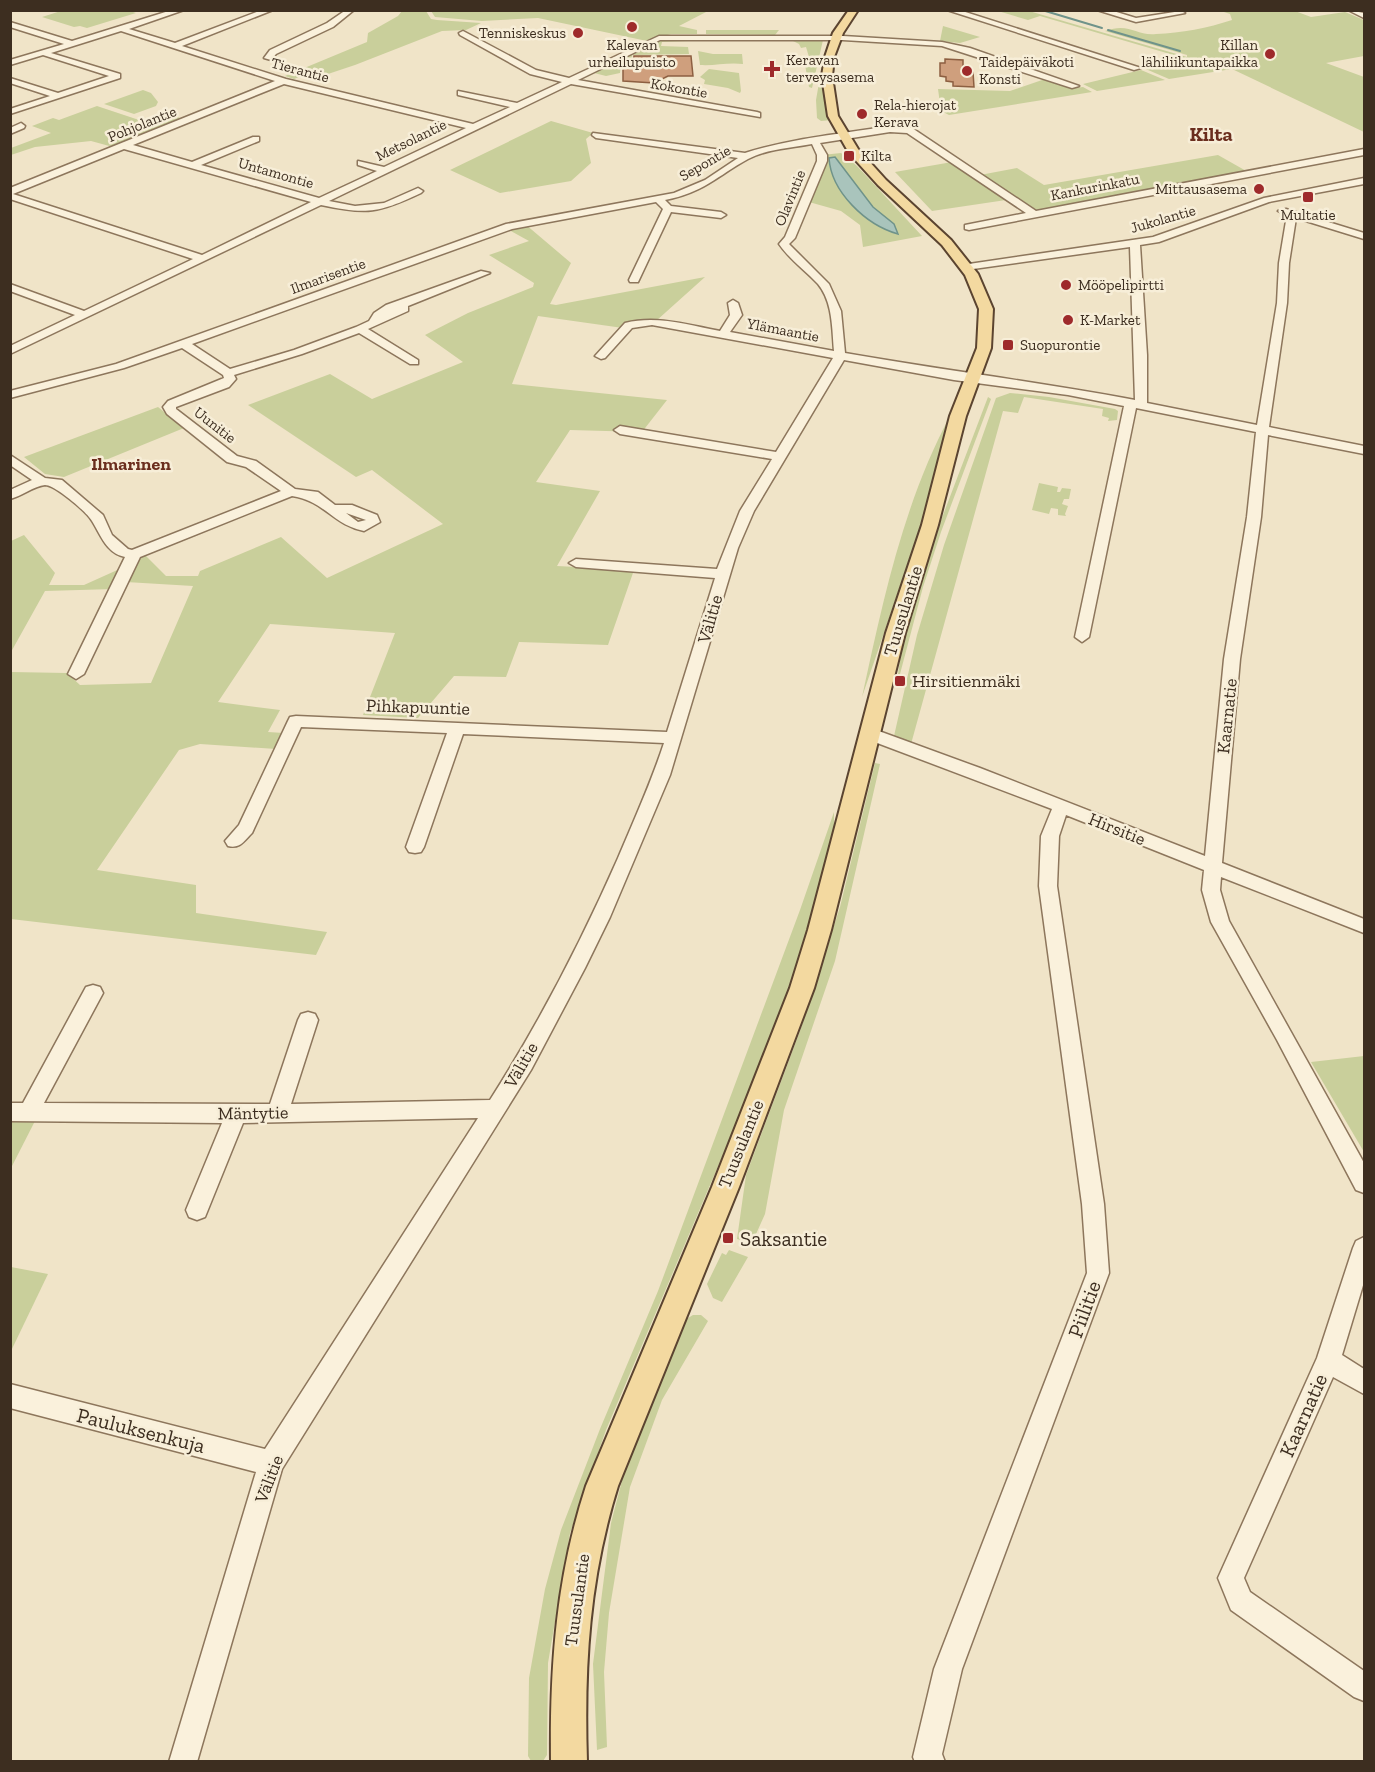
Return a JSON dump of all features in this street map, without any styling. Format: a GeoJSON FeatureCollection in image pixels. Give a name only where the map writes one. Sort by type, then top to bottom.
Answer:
{"type":"FeatureCollection","features":[{"type":"Feature","properties":{"kind":"main road","name":"Tuusulantie"},"geometry":{"type":"LineString","coordinates":[[854,10],[829,54],[827,88],[829,104],[865,165],[970,266],[995,296],[1001,318]]}},
{"type":"Feature","properties":{"kind":"main road","name":"Tuusulantie"},"geometry":{"type":"LineString","coordinates":[[838,37],[864,10]]}},
{"type":"Feature","properties":{"kind":"main road","name":"Tuusulantie"},"geometry":{"type":"LineString","coordinates":[[970,266],[984,296],[988,317],[980,379],[980,403]]}},
{"type":"Feature","properties":{"kind":"main road","name":"Tuusulantie"},"geometry":{"type":"LineString","coordinates":[[569,1761],[570,1650],[576,1594],[585,1542],[602,1486],[797,1004],[824,914],[891,647],[930,524],[959,412],[999,345]]}},
{"type":"Feature","properties":{"kind":"main road","name":"Tuusulantie"},"geometry":{"type":"LineString","coordinates":[[930,524],[951,480],[972,423]]}},
{"type":"Feature","properties":{"kind":"street"},"geometry":{"type":"LineString","coordinates":[[11,62],[181,10]]}},
{"type":"Feature","properties":{"kind":"street"},"geometry":{"type":"LineString","coordinates":[[175,46],[270,10]]}},
{"type":"Feature","properties":{"kind":"street"},"geometry":{"type":"LineString","coordinates":[[267,58],[273,52],[322,29],[351,10]]}},
{"type":"Feature","properties":{"kind":"street"},"geometry":{"type":"LineString","coordinates":[[950,10],[1137,68]]}},
{"type":"Feature","properties":{"kind":"street"},"geometry":{"type":"LineString","coordinates":[[1100,10],[1136,20],[1180,12]]}},
{"type":"Feature","properties":{"kind":"street"},"geometry":{"type":"LineString","coordinates":[[1353,11],[1365,11]]}},
{"type":"Feature","properties":{"kind":"street"},"geometry":{"type":"LineString","coordinates":[[1353,11],[1365,16]]}},
{"type":"Feature","properties":{"kind":"street"},"geometry":{"type":"LineString","coordinates":[[12,25],[72,44]]}},
{"type":"Feature","properties":{"kind":"street","name":"Tierantie"},"geometry":{"type":"LineString","coordinates":[[122,28],[283,81],[473,126]]}},
{"type":"Feature","properties":{"kind":"street","name":"Kokontie"},"geometry":{"type":"LineString","coordinates":[[463,33],[524,68],[569,81],[757,116]]}},
{"type":"Feature","properties":{"kind":"street","name":"Metsolantie"},"geometry":{"type":"LineString","coordinates":[[10,351],[321,202],[640,45],[663,37],[838,37],[948,45],[1075,86]]}},
{"type":"Feature","properties":{"kind":"street"},"geometry":{"type":"LineString","coordinates":[[10,112],[117,76],[43,53]]}},
{"type":"Feature","properties":{"kind":"street"},"geometry":{"type":"LineString","coordinates":[[10,80],[59,96]]}},
{"type":"Feature","properties":{"kind":"street","name":"Pohjolantie"},"geometry":{"type":"LineString","coordinates":[[10,194],[283,81]]}},
{"type":"Feature","properties":{"kind":"street"},"geometry":{"type":"LineString","coordinates":[[461,93],[517,106]]}},
{"type":"Feature","properties":{"kind":"street"},"geometry":{"type":"LineString","coordinates":[[10,121],[21,126],[10,130]]}},
{"type":"Feature","properties":{"kind":"street","name":"Kankurinkatu"},"geometry":{"type":"LineString","coordinates":[[849,135],[890,129],[909,130],[1034,214],[1365,152]]}},
{"type":"Feature","properties":{"kind":"street"},"geometry":{"type":"LineString","coordinates":[[596,135],[746,156]]}},
{"type":"Feature","properties":{"kind":"street","name":"Sepontie"},"geometry":{"type":"LineString","coordinates":[[659,199],[696,188],[746,156],[776,146],[849,135]]}},
{"type":"Feature","properties":{"kind":"street"},"geometry":{"type":"LineString","coordinates":[[193,165],[256,139]]}},
{"type":"Feature","properties":{"kind":"street","name":"Olavintie"},"geometry":{"type":"LineString","coordinates":[[814,140],[822,161],[790,238],[784,244],[791,254],[824,284],[837,311],[840,356]]}},
{"type":"Feature","properties":{"kind":"street","name":"Untamontie"},"geometry":{"type":"LineString","coordinates":[[125,146],[321,202],[355,209],[386,206],[418,191]]}},
{"type":"Feature","properties":{"kind":"street"},"geometry":{"type":"LineString","coordinates":[[360,163],[385,170]]}},
{"type":"Feature","properties":{"kind":"street","name":"Jukolantie"},"geometry":{"type":"LineString","coordinates":[[970,266],[1135,244],[1166,237],[1257,204],[1365,182]]}},
{"type":"Feature","properties":{"kind":"street"},"geometry":{"type":"LineString","coordinates":[[10,194],[202,258]]}},
{"type":"Feature","properties":{"kind":"street"},"geometry":{"type":"LineString","coordinates":[[659,199],[668,209],[721,215]]}},
{"type":"Feature","properties":{"kind":"street","name":"Ilmarisentie"},"geometry":{"type":"LineString","coordinates":[[10,395],[120,366],[510,226],[659,199]]}},
{"type":"Feature","properties":{"kind":"street"},"geometry":{"type":"LineString","coordinates":[[1257,204],[1365,236]]}},
{"type":"Feature","properties":{"kind":"street"},"geometry":{"type":"LineString","coordinates":[[634,280],[668,209]]}},
{"type":"Feature","properties":{"kind":"street"},"geometry":{"type":"LineString","coordinates":[[969,227],[1034,214]]}},
{"type":"Feature","properties":{"kind":"street","name":"Kaarnatie"},"geometry":{"type":"LineString","coordinates":[[1292,214],[1284,263],[1282,303],[1263,429],[1254,517],[1232,659],[1211,890],[1220,922],[1365,1183]]}},
{"type":"Feature","properties":{"kind":"street"},"geometry":{"type":"LineString","coordinates":[[1082,637],[1136,404],[1141,355],[1135,244]]}},
{"type":"Feature","properties":{"kind":"street"},"geometry":{"type":"LineString","coordinates":[[184,344],[228,373],[265,360],[298,352],[360,329],[402,311],[404,309],[401,305],[484,273]]}},
{"type":"Feature","properties":{"kind":"street"},"geometry":{"type":"LineString","coordinates":[[10,287],[84,315]]}},
{"type":"Feature","properties":{"kind":"street"},"geometry":{"type":"LineString","coordinates":[[723,334],[736,315],[733,303]]}},
{"type":"Feature","properties":{"kind":"street","name":"Ylämaantie"},"geometry":{"type":"LineString","coordinates":[[601,356],[629,325],[641,322],[980,379]]}},
{"type":"Feature","properties":{"kind":"street"},"geometry":{"type":"LineString","coordinates":[[360,329],[414,362]]}},
{"type":"Feature","properties":{"kind":"street","name":"Välitie"},"geometry":{"type":"LineString","coordinates":[[183,1761],[271,1463],[524,1064],[596,927],[658,785],[723,574],[747,511],[840,356]]}},
{"type":"Feature","properties":{"kind":"street","name":"Uunitie"},"geometry":{"type":"LineString","coordinates":[[228,373],[230,379],[225,384],[172,404],[169,407],[171,411],[232,459],[251,464],[291,492]]}},
{"type":"Feature","properties":{"kind":"street"},"geometry":{"type":"LineString","coordinates":[[980,379],[1068,391],[1365,450]]}},
{"type":"Feature","properties":{"kind":"street"},"geometry":{"type":"LineString","coordinates":[[620,430],[779,456]]}},
{"type":"Feature","properties":{"kind":"street"},"geometry":{"type":"LineString","coordinates":[[10,459],[41,481],[57,483],[81,501],[98,518],[105,537],[124,553],[134,554],[194,529],[220,522],[291,492],[313,495],[332,509]]}},
{"type":"Feature","properties":{"kind":"street"},"geometry":{"type":"LineString","coordinates":[[10,495],[41,481]]}},
{"type":"Feature","properties":{"kind":"street"},"geometry":{"type":"LineString","coordinates":[[76,674],[134,554]]}},
{"type":"Feature","properties":{"kind":"street"},"geometry":{"type":"LineString","coordinates":[[576,563],[723,574]]}},
{"type":"Feature","properties":{"kind":"street","name":"Pihkapuuntie"},"geometry":{"type":"LineString","coordinates":[[278,721],[674,738]]}},
{"type":"Feature","properties":{"kind":"street"},"geometry":{"type":"LineString","coordinates":[[234,841],[246,829],[296,722]]}},
{"type":"Feature","properties":{"kind":"street"},"geometry":{"type":"LineString","coordinates":[[415,847],[457,728]]}},
{"type":"Feature","properties":{"kind":"street","name":"Hirsitie"},"geometry":{"type":"LineString","coordinates":[[870,734],[899,743],[1365,926]]}},
{"type":"Feature","properties":{"kind":"street","name":"Piilitie"},"geometry":{"type":"LineString","coordinates":[[929,1759],[948,1669],[1098,1273],[1093,1204],[1048,886],[1050,836],[1060,807]]}},
{"type":"Feature","properties":{"kind":"street"},"geometry":{"type":"LineString","coordinates":[[19,1113],[93,993]]}},
{"type":"Feature","properties":{"kind":"street"},"geometry":{"type":"LineString","coordinates":[[278,1113],[308,1020]]}},
{"type":"Feature","properties":{"kind":"street","name":"Mäntytie"},"geometry":{"type":"LineString","coordinates":[[19,1113],[278,1113],[496,1109]]}},
{"type":"Feature","properties":{"kind":"street"},"geometry":{"type":"LineString","coordinates":[[197,1209],[237,1113]]}},
{"type":"Feature","properties":{"kind":"street","name":"Kaarnatie"},"geometry":{"type":"LineString","coordinates":[[1365,1248],[1328,1360],[1230,1578],[1240,1601],[1365,1688]]}},
{"type":"Feature","properties":{"kind":"street"},"geometry":{"type":"LineString","coordinates":[[1328,1360],[1365,1382]]}},
{"type":"Feature","properties":{"kind":"street","name":"Pauluksenkuja"},"geometry":{"type":"LineString","coordinates":[[10,1396],[271,1463]]}},
{"type":"Feature","properties":{"kind":"green space"},"geometry":{"type":"Polygon","coordinates":[[[64,10],[127,10],[136,13],[87,28],[74,27],[42,17],[64,10]]]}},
{"type":"Feature","properties":{"kind":"green space"},"geometry":{"type":"Polygon","coordinates":[[[402,11],[426,11],[431,19],[437,20],[481,23],[466,30],[442,31],[328,74],[316,70],[294,79],[285,76],[367,42],[368,33],[398,16],[402,11]]]}},
{"type":"Feature","properties":{"kind":"green space","name":"Kalevan urheilupuisto"},"geometry":{"type":"Polygon","coordinates":[[[431,11],[708,11],[679,26],[697,30],[697,34],[671,34],[647,41],[538,18],[482,21],[435,17],[431,11]]]}},
{"type":"Feature","properties":{"kind":"green space"},"geometry":{"type":"Polygon","coordinates":[[[998,11],[1029,11],[1187,57],[1187,55],[1105,31],[1121,28],[1149,34],[1165,33],[1204,28],[1232,20],[1230,14],[1221,11],[1295,11],[1311,17],[1345,12],[1364,20],[1364,56],[1326,63],[1364,77],[1364,132],[1232,69],[1169,79],[1141,67],[1187,59],[1040,16],[1028,20],[998,11]]]}},
{"type":"Feature","properties":{"kind":"green space"},"geometry":{"type":"Polygon","coordinates":[[[943,26],[980,37],[960,43],[940,41],[943,26]]]}},
{"type":"Feature","properties":{"kind":"green space"},"geometry":{"type":"Polygon","coordinates":[[[706,30],[779,30],[775,35],[706,34],[706,30]]]}},
{"type":"Feature","properties":{"kind":"green space"},"geometry":{"type":"Polygon","coordinates":[[[665,38],[688,39],[688,41],[662,42],[661,46],[688,47],[689,54],[632,55],[631,63],[621,65],[620,73],[606,76],[594,73],[665,38]]]}},
{"type":"Feature","properties":{"kind":"green space"},"geometry":{"type":"Polygon","coordinates":[[[789,39],[823,40],[812,88],[809,87],[804,59],[809,57],[806,47],[801,48],[799,44],[789,39]]]}},
{"type":"Feature","properties":{"kind":"green space"},"geometry":{"type":"Polygon","coordinates":[[[698,51],[713,54],[742,54],[743,64],[700,65],[698,51]]]}},
{"type":"Feature","properties":{"kind":"green space"},"geometry":{"type":"Polygon","coordinates":[[[823,60],[826,61],[826,91],[832,120],[821,121],[817,118],[816,100],[823,60]]]}},
{"type":"Feature","properties":{"kind":"green space"},"geometry":{"type":"Polygon","coordinates":[[[709,69],[739,73],[740,93],[728,88],[704,84],[705,80],[700,77],[709,69]]]}},
{"type":"Feature","properties":{"kind":"green space"},"geometry":{"type":"Polygon","coordinates":[[[1141,70],[1165,80],[1097,91],[1083,84],[1141,70]]]}},
{"type":"Feature","properties":{"kind":"green space"},"geometry":{"type":"Polygon","coordinates":[[[1045,79],[1073,88],[1083,87],[1092,92],[949,115],[941,111],[938,89],[1010,91],[1045,79]]]}},
{"type":"Feature","properties":{"kind":"green space"},"geometry":{"type":"Polygon","coordinates":[[[143,90],[151,93],[158,102],[156,106],[134,114],[104,104],[143,90]]]}},
{"type":"Feature","properties":{"kind":"green space"},"geometry":{"type":"Polygon","coordinates":[[[97,106],[141,121],[165,116],[185,120],[113,147],[91,141],[35,147],[11,155],[11,148],[51,133],[32,126],[53,118],[59,120],[97,106]]]}},
{"type":"Feature","properties":{"kind":"green space"},"geometry":{"type":"Polygon","coordinates":[[[551,121],[593,133],[586,139],[591,163],[571,181],[500,193],[450,170],[551,121]]]}},
{"type":"Feature","properties":{"kind":"green space"},"geometry":{"type":"Polygon","coordinates":[[[841,153],[857,166],[922,236],[863,247],[860,225],[841,211],[809,202],[822,155],[841,153]],[[835,157],[840,189],[858,211],[894,224],[873,207],[835,157]]]}},
{"type":"Feature","properties":{"kind":"green space"},"geometry":{"type":"Polygon","coordinates":[[[1218,155],[1248,172],[1032,211],[980,175],[1017,168],[1044,185],[1218,155]]]}},
{"type":"Feature","properties":{"kind":"green space"},"geometry":{"type":"Polygon","coordinates":[[[952,162],[1006,200],[932,211],[895,172],[952,162]]]}},
{"type":"Feature","properties":{"kind":"green space"},"geometry":{"type":"Polygon","coordinates":[[[525,224],[571,263],[550,304],[556,305],[705,277],[656,321],[634,321],[623,328],[538,316],[512,384],[667,400],[642,432],[570,430],[536,482],[600,491],[557,566],[634,570],[608,645],[519,642],[506,677],[454,676],[418,718],[363,715],[395,633],[270,624],[218,702],[280,710],[268,732],[284,733],[276,749],[200,744],[179,750],[97,870],[196,885],[196,913],[327,932],[316,955],[11,919],[11,672],[67,673],[80,685],[151,683],[193,586],[126,582],[137,555],[143,553],[166,576],[198,576],[200,571],[281,537],[327,578],[443,524],[372,470],[356,477],[248,405],[330,374],[372,399],[463,362],[425,335],[468,313],[533,287],[534,283],[489,255],[529,241],[509,230],[525,224]]]}},
{"type":"Feature","properties":{"kind":"green space"},"geometry":{"type":"Polygon","coordinates":[[[1010,393],[1049,397],[1115,409],[1118,411],[1117,420],[1108,421],[1109,418],[1102,416],[1103,409],[1024,397],[1018,413],[1003,411],[911,744],[894,736],[917,635],[944,545],[996,398],[1010,393]]]}},
{"type":"Feature","properties":{"kind":"green space"},"geometry":{"type":"Polygon","coordinates":[[[988,397],[991,399],[941,532],[923,587],[900,674],[898,674],[902,645],[940,523],[988,397]]]}},
{"type":"Feature","properties":{"kind":"green space"},"geometry":{"type":"Polygon","coordinates":[[[158,407],[184,428],[64,477],[45,474],[24,457],[158,407]]]}},
{"type":"Feature","properties":{"kind":"green space"},"geometry":{"type":"Polygon","coordinates":[[[950,416],[932,493],[862,697],[887,589],[907,518],[919,484],[950,416]]]}},
{"type":"Feature","properties":{"kind":"green space"},"geometry":{"type":"Polygon","coordinates":[[[1039,483],[1058,487],[1057,492],[1060,492],[1062,488],[1071,489],[1069,499],[1064,499],[1062,504],[1068,506],[1066,516],[1058,515],[1058,509],[1051,508],[1049,514],[1032,510],[1039,483]]]}},
{"type":"Feature","properties":{"kind":"green space"},"geometry":{"type":"Polygon","coordinates":[[[24,535],[55,573],[49,585],[84,585],[124,567],[114,589],[45,591],[11,652],[11,541],[24,535]]]}},
{"type":"Feature","properties":{"kind":"green space"},"geometry":{"type":"Polygon","coordinates":[[[875,763],[880,764],[835,961],[784,1110],[765,1214],[752,1243],[737,1239],[746,1175],[800,1031],[840,907],[875,763]]]}},
{"type":"Feature","properties":{"kind":"green space"},"geometry":{"type":"Polygon","coordinates":[[[834,812],[834,839],[816,910],[778,1025],[606,1430],[570,1533],[548,1663],[547,1755],[543,1761],[531,1761],[528,1756],[529,1678],[545,1589],[561,1530],[600,1429],[658,1291],[800,910],[834,812]]]}},
{"type":"Feature","properties":{"kind":"green space"},"geometry":{"type":"Polygon","coordinates":[[[1364,1056],[1364,1152],[1311,1062],[1364,1056]]]}},
{"type":"Feature","properties":{"kind":"green space"},"geometry":{"type":"Polygon","coordinates":[[[11,1121],[35,1121],[11,1168],[11,1121]]]}},
{"type":"Feature","properties":{"kind":"green space"},"geometry":{"type":"Polygon","coordinates":[[[729,1250],[748,1257],[722,1302],[713,1298],[707,1284],[722,1253],[726,1255],[729,1250]]]}},
{"type":"Feature","properties":{"kind":"green space"},"geometry":{"type":"Polygon","coordinates":[[[10,1267],[48,1274],[11,1351],[10,1267]]]}},
{"type":"Feature","properties":{"kind":"green space"},"geometry":{"type":"Polygon","coordinates":[[[693,1315],[701,1315],[708,1321],[662,1400],[630,1487],[609,1613],[604,1672],[607,1747],[597,1750],[593,1664],[611,1523],[625,1469],[683,1325],[693,1315]]]}},
{"type":"Feature","properties":{"kind":"water"},"geometry":{"type":"Polygon","coordinates":[[[835,157],[873,207],[894,224],[898,234],[874,223],[843,195],[831,171],[829,158],[835,157]]]}},
{"type":"Feature","properties":{"kind":"building"},"geometry":{"type":"Polygon","coordinates":[[[634,56],[691,56],[693,76],[668,76],[654,83],[623,81],[623,66],[633,66],[634,56]]]}},
{"type":"Feature","properties":{"kind":"building","name":"Taidepäiväkoti Konsti"},"geometry":{"type":"Polygon","coordinates":[[[945,59],[963,60],[963,71],[973,72],[974,87],[953,86],[953,82],[946,81],[946,77],[940,76],[940,63],[945,63],[945,59]]]}},
{"type":"Feature","properties":{"kind":"waterway"},"geometry":{"type":"LineString","coordinates":[[1042,10],[1102,28]]}},
{"type":"Feature","properties":{"kind":"waterway"},"geometry":{"type":"LineString","coordinates":[[1108,30],[1180,51]]}},
{"type":"Feature","properties":{"kind":"place","name":"Kalevan urheilupuisto"},"geometry":{"type":"Point","coordinates":[632,27]}},
{"type":"Feature","properties":{"kind":"place","name":"Tenniskeskus"},"geometry":{"type":"Point","coordinates":[578,33]}},
{"type":"Feature","properties":{"kind":"place","name":"Killan lähiliikuntapaikka"},"geometry":{"type":"Point","coordinates":[1270,54]}},
{"type":"Feature","properties":{"kind":"place","name":"Keravan terveysasema"},"geometry":{"type":"Point","coordinates":[772,69]}},
{"type":"Feature","properties":{"kind":"place","name":"Taidepäiväkoti Konsti"},"geometry":{"type":"Point","coordinates":[967,71]}},
{"type":"Feature","properties":{"kind":"place","name":"Rela-hierojat Kerava"},"geometry":{"type":"Point","coordinates":[862,114]}},
{"type":"Feature","properties":{"kind":"place","name":"Kilta"},"geometry":{"type":"Point","coordinates":[849,156]}},
{"type":"Feature","properties":{"kind":"place","name":"Mittausasema"},"geometry":{"type":"Point","coordinates":[1259,189]}},
{"type":"Feature","properties":{"kind":"place","name":"Multatie"},"geometry":{"type":"Point","coordinates":[1308,197]}},
{"type":"Feature","properties":{"kind":"place","name":"Mööpelipirtti"},"geometry":{"type":"Point","coordinates":[1066,285]}},
{"type":"Feature","properties":{"kind":"place","name":"K-Market"},"geometry":{"type":"Point","coordinates":[1068,320]}},
{"type":"Feature","properties":{"kind":"place","name":"Suopurontie"},"geometry":{"type":"Point","coordinates":[1008,345]}},
{"type":"Feature","properties":{"kind":"place","name":"Hirsitienmäki"},"geometry":{"type":"Point","coordinates":[900,681]}},
{"type":"Feature","properties":{"kind":"place","name":"Saksantie"},"geometry":{"type":"Point","coordinates":[728,1238]}},
{"type":"Feature","properties":{"kind":"district","name":"Kilta"},"geometry":{"type":"Point","coordinates":[1211,134]}},
{"type":"Feature","properties":{"kind":"district","name":"Ilmarinen"},"geometry":{"type":"Point","coordinates":[131,464]}}]}
